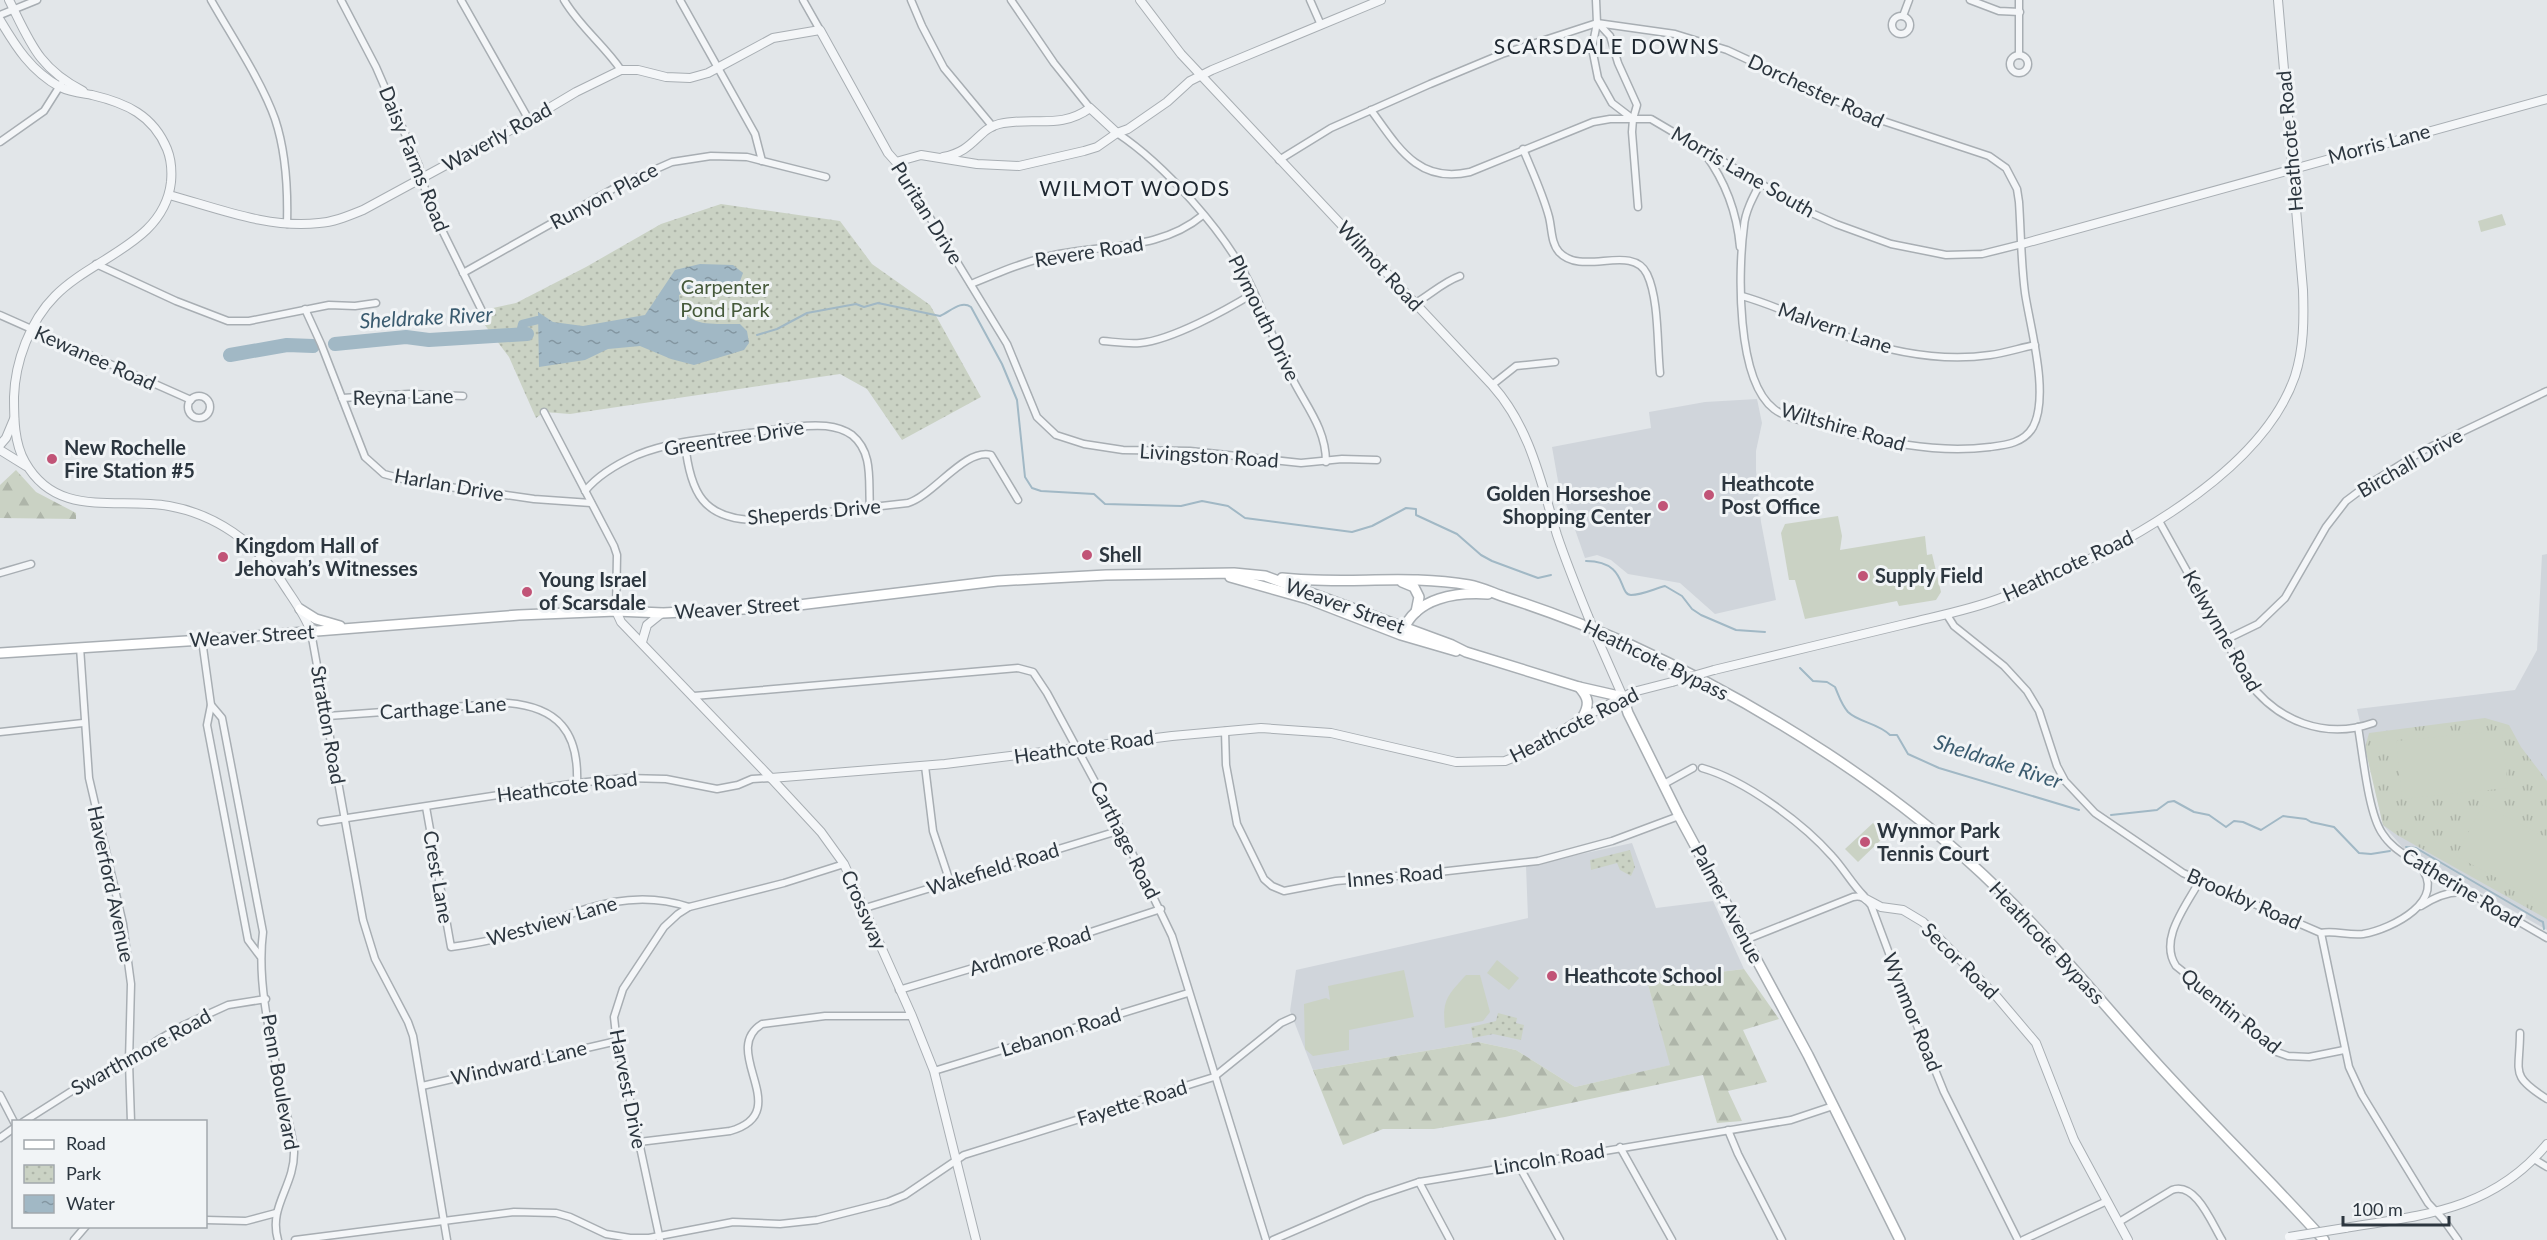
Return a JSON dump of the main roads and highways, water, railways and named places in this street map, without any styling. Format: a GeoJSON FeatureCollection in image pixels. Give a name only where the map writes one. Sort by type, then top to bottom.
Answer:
{"type":"FeatureCollection","features":[{"type":"Feature","properties":{"kind":"main road","name":"Weaver Street"},"geometry":{"type":"LineString","coordinates":[[1222,574],[1579,687],[1623,697]]}},
{"type":"Feature","properties":{"kind":"main road","name":"Weaver Street"},"geometry":{"type":"LineString","coordinates":[[0,653],[519,615],[616,611],[663,613],[782,607],[940,586],[1106,575],[1265,576],[1403,631]]}},
{"type":"Feature","properties":{"kind":"main road","name":"Heathcote Bypass"},"geometry":{"type":"LineString","coordinates":[[1265,576],[1312,581],[1394,580],[1468,585],[1497,594],[1581,624],[1678,668],[1738,700],[1831,758],[1922,822],[2022,913],[2158,1065],[2324,1240]]}},
{"type":"Feature","properties":{"kind":"main road"},"geometry":{"type":"LineString","coordinates":[[1394,580],[1409,584],[1415,589],[1420,602],[1415,614]]}},
{"type":"Feature","properties":{"kind":"main road","name":"Heathcote Bypass"},"geometry":{"type":"LineString","coordinates":[[1403,631],[1415,614],[1432,602],[1457,593],[1497,594]]}},
{"type":"Feature","properties":{"kind":"main road"},"geometry":{"type":"LineString","coordinates":[[300,609],[322,622],[352,628]]}},
{"type":"Feature","properties":{"kind":"main road"},"geometry":{"type":"LineString","coordinates":[[1579,687],[1588,699],[1588,708],[1582,718]]}},
{"type":"Feature","properties":{"kind":"main road","name":"Palmer Avenue"},"geometry":{"type":"LineString","coordinates":[[1623,697],[1628,713],[1679,816],[1833,1106],[1900,1240]]}},
{"type":"Feature","properties":{"kind":"water"},"geometry":{"type":"Polygon","coordinates":[[[700,264],[733,265],[743,273],[739,284],[697,286],[679,295],[685,314],[692,319],[710,324],[740,324],[747,331],[749,343],[744,350],[694,365],[671,359],[640,346],[608,349],[585,360],[539,367],[538,312],[553,322],[583,326],[645,315],[675,270],[700,264]]]}},
{"type":"Feature","properties":{"kind":"waterway","name":"Sheldrake River"},"geometry":{"type":"LineString","coordinates":[[757,335],[777,329],[807,313],[856,304],[864,307],[878,303],[940,316],[960,305],[967,305],[971,307],[1002,364],[1017,400],[1025,477],[1032,488],[1041,491],[1094,494],[1105,504],[1181,506],[1202,501],[1228,506],[1245,518],[1352,532],[1372,526],[1406,508],[1416,509],[1416,515],[1457,534],[1481,555],[1492,561],[1538,578],[1551,575]]}},
{"type":"Feature","properties":{"kind":"waterway","name":"Sheldrake River"},"geometry":{"type":"LineString","coordinates":[[520,333],[522,324],[538,320]]}},
{"type":"Feature","properties":{"kind":"waterway","name":"Sheldrake River"},"geometry":{"type":"LineString","coordinates":[[335,344],[406,337],[429,340],[527,334]]}},
{"type":"Feature","properties":{"kind":"waterway","name":"Sheldrake River"},"geometry":{"type":"LineString","coordinates":[[230,355],[287,345],[313,346]]}},
{"type":"Feature","properties":{"kind":"waterway","name":"Sheldrake River"},"geometry":{"type":"LineString","coordinates":[[1586,561],[1609,566],[1619,578],[1627,594],[1639,594],[1665,586],[1682,596],[1692,609],[1701,615],[1736,630],[1765,632]]}},
{"type":"Feature","properties":{"kind":"waterway","name":"Sheldrake River"},"geometry":{"type":"LineString","coordinates":[[1800,668],[1813,681],[1827,682],[1835,687],[1844,706],[1852,715],[1890,735],[1897,735],[1908,754],[1939,768],[2079,810]]}},
{"type":"Feature","properties":{"kind":"waterway","name":"Sheldrake River"},"geometry":{"type":"LineString","coordinates":[[2111,815],[2157,810],[2168,802],[2174,801],[2194,812],[2209,815],[2226,827],[2234,821],[2243,822],[2261,830],[2283,816],[2306,819],[2334,827],[2359,853],[2390,851]]}},
{"type":"Feature","properties":{"kind":"waterway","name":"Sheldrake River"},"geometry":{"type":"LineString","coordinates":[[2406,847],[2416,848],[2543,922],[2544,929]]}},
{"type":"Feature","properties":{"kind":"place","name":"New Rochelle Fire Station #5"},"geometry":{"type":"Point","coordinates":[52,459]}},
{"type":"Feature","properties":{"kind":"place","name":"Heathcote Post Office"},"geometry":{"type":"Point","coordinates":[1709,495]}},
{"type":"Feature","properties":{"kind":"place","name":"Golden Horseshoe Shopping Center"},"geometry":{"type":"Point","coordinates":[1663,506]}},
{"type":"Feature","properties":{"kind":"place","name":"Shell"},"geometry":{"type":"Point","coordinates":[1087,555]}},
{"type":"Feature","properties":{"kind":"place","name":"Kingdom Hall of Jehovah’s Witnesses"},"geometry":{"type":"Point","coordinates":[223,557]}},
{"type":"Feature","properties":{"kind":"place","name":"Supply Field"},"geometry":{"type":"Point","coordinates":[1863,576]}},
{"type":"Feature","properties":{"kind":"place","name":"Young Israel of Scarsdale"},"geometry":{"type":"Point","coordinates":[527,592]}},
{"type":"Feature","properties":{"kind":"place","name":"Wynmor Park Tennis Court"},"geometry":{"type":"Point","coordinates":[1865,842]}},
{"type":"Feature","properties":{"kind":"place","name":"Heathcote School"},"geometry":{"type":"Point","coordinates":[1552,976]}},
{"type":"Feature","properties":{"kind":"district","name":"SCARSDALE DOWNS"},"geometry":{"type":"Point","coordinates":[1607,47]}},
{"type":"Feature","properties":{"kind":"district","name":"WILMOT WOODS"},"geometry":{"type":"Point","coordinates":[1135,189]}},
{"type":"Feature","properties":{"kind":"park label","name":"Carpenter Pond Park"},"geometry":{"type":"Point","coordinates":[725,298]}}]}
